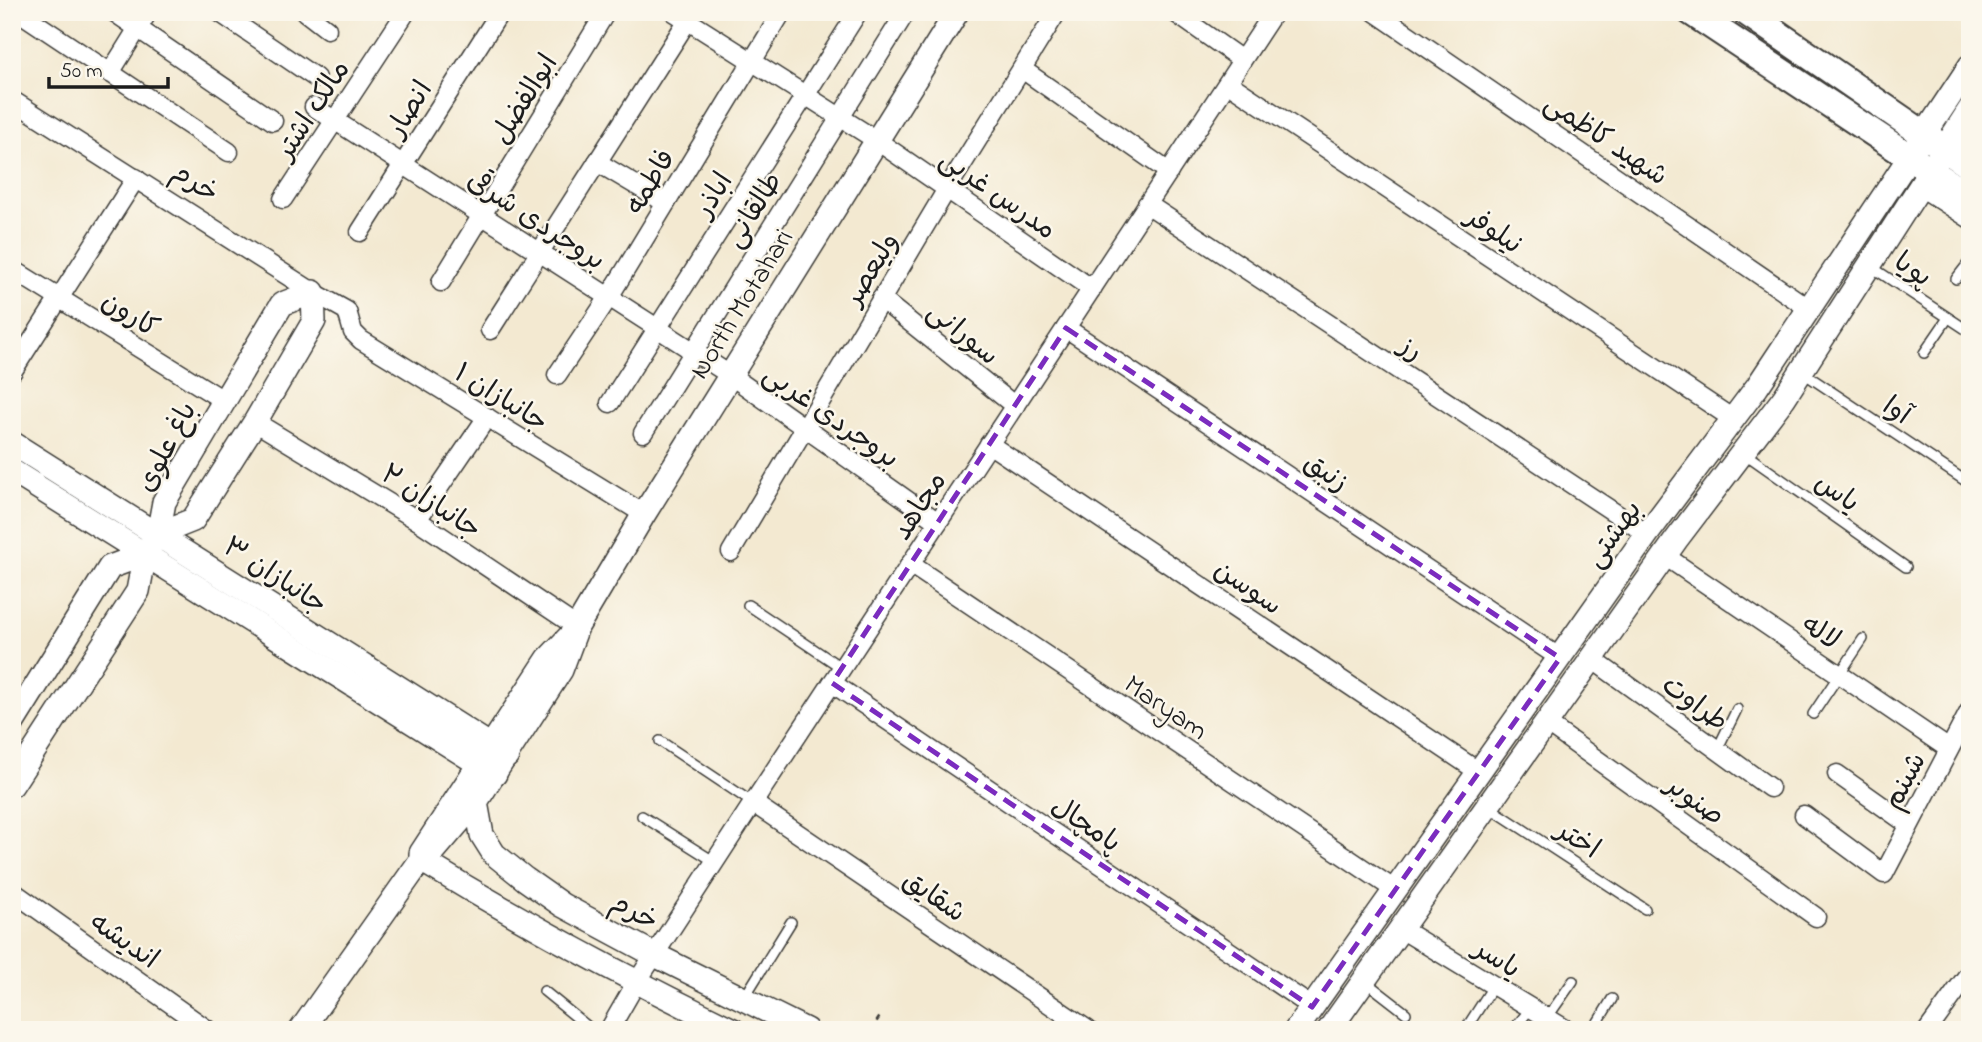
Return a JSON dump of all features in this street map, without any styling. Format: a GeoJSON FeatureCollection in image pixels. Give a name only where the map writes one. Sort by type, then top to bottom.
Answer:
{"type":"FeatureCollection","features":[{"type":"Feature","properties":{"kind":"main road"},"geometry":{"type":"LineString","coordinates":[[1691,12],[1856,121],[1926,160],[1970,166]]}},
{"type":"Feature","properties":{"kind":"main road"},"geometry":{"type":"LineString","coordinates":[[1746,12],[1874,100],[1926,160],[1970,197]]}},
{"type":"Feature","properties":{"kind":"main road"},"geometry":{"type":"LineString","coordinates":[[1856,121],[1870,116],[1874,100]]}},
{"type":"Feature","properties":{"kind":"street"},"geometry":{"type":"LineString","coordinates":[[19,12],[229,152]]}},
{"type":"Feature","properties":{"kind":"street"},"geometry":{"type":"LineString","coordinates":[[114,12],[273,121]]}},
{"type":"Feature","properties":{"kind":"street"},"geometry":{"type":"LineString","coordinates":[[110,73],[148,12]]}},
{"type":"Feature","properties":{"kind":"street"},"geometry":{"type":"LineString","coordinates":[[219,12],[316,78]]}},
{"type":"Feature","properties":{"kind":"street"},"geometry":{"type":"LineString","coordinates":[[305,12],[327,29]]}},
{"type":"Feature","properties":{"kind":"street","name":"مالک اشتر"},"geometry":{"type":"LineString","coordinates":[[283,200],[406,12]]}},
{"type":"Feature","properties":{"kind":"street","name":"انصار"},"geometry":{"type":"LineString","coordinates":[[360,232],[500,12]]}},
{"type":"Feature","properties":{"kind":"street","name":"ابوالفضل"},"geometry":{"type":"LineString","coordinates":[[441,282],[606,12]]}},
{"type":"Feature","properties":{"kind":"street","name":"فاطمه"},"geometry":{"type":"LineString","coordinates":[[557,375],[609,297],[782,12]]}},
{"type":"Feature","properties":{"kind":"street","name":"اباذر"},"geometry":{"type":"LineString","coordinates":[[610,403],[858,12]]}},
{"type":"Feature","properties":{"kind":"street","name":"طالقانی"},"geometry":{"type":"LineString","coordinates":[[643,433],[906,12]]}},
{"type":"Feature","properties":{"kind":"street","name":"North Motahari"},"geometry":{"type":"LineString","coordinates":[[492,760],[421,853],[421,860],[428,858],[476,802],[492,760],[548,659],[577,627],[644,514],[957,12]]}},
{"type":"Feature","properties":{"kind":"street","name":"ولیعصر"},"geometry":{"type":"LineString","coordinates":[[731,552],[947,189],[1057,12]]}},
{"type":"Feature","properties":{"kind":"street"},"geometry":{"type":"LineString","coordinates":[[1174,12],[1242,60]]}},
{"type":"Feature","properties":{"kind":"street","name":"مجاهد"},"geometry":{"type":"LineString","coordinates":[[609,1030],[636,983],[753,803],[1274,12]]}},
{"type":"Feature","properties":{"kind":"street","name":"شهید کاظمی"},"geometry":{"type":"LineString","coordinates":[[1375,12],[1808,308]]}},
{"type":"Feature","properties":{"kind":"street","name":"فاطمه"},"geometry":{"type":"LineString","coordinates":[[490,330],[597,162],[685,15]]}},
{"type":"Feature","properties":{"kind":"street","name":"مدرس غربی"},"geometry":{"type":"LineString","coordinates":[[685,15],[752,62],[876,140],[1092,289]]}},
{"type":"Feature","properties":{"kind":"street","name":"بهشتی"},"geometry":{"type":"LineString","coordinates":[[1329,1030],[1665,556],[1784,398],[1881,245],[1926,160],[1970,66]]}},
{"type":"Feature","properties":{"kind":"street"},"geometry":{"type":"LineString","coordinates":[[1022,69],[1169,172]]}},
{"type":"Feature","properties":{"kind":"street","name":"نیلوفر"},"geometry":{"type":"LineString","coordinates":[[1228,82],[1733,419]]}},
{"type":"Feature","properties":{"kind":"street","name":"خرم"},"geometry":{"type":"LineString","coordinates":[[12,100],[347,311]]}},
{"type":"Feature","properties":{"kind":"street","name":"بروجردی شرقی"},"geometry":{"type":"LineString","coordinates":[[314,107],[730,375]]}},
{"type":"Feature","properties":{"kind":"street","name":"بهشتی"},"geometry":{"type":"LineString","coordinates":[[1296,1030],[1647,534],[1733,419],[1861,229],[1970,109]]}},
{"type":"Feature","properties":{"kind":"street"},"geometry":{"type":"LineString","coordinates":[[1926,160],[1970,219]]}},
{"type":"Feature","properties":{"kind":"street"},"geometry":{"type":"LineString","coordinates":[[597,162],[666,203]]}},
{"type":"Feature","properties":{"kind":"street"},"geometry":{"type":"LineString","coordinates":[[12,372],[136,178]]}},
{"type":"Feature","properties":{"kind":"street","name":"رز"},"geometry":{"type":"LineString","coordinates":[[1147,204],[1647,534]]}},
{"type":"Feature","properties":{"kind":"street"},"geometry":{"type":"LineString","coordinates":[[1861,229],[1875,233],[1881,245]]}},
{"type":"Feature","properties":{"kind":"street","name":"کارون"},"geometry":{"type":"LineString","coordinates":[[12,269],[223,400]]}},
{"type":"Feature","properties":{"kind":"street","name":"باغ علوی"},"geometry":{"type":"LineString","coordinates":[[313,292],[314,321],[193,520],[158,534],[164,502],[282,304],[313,292]]}},
{"type":"Feature","properties":{"kind":"street","name":"سورانی"},"geometry":{"type":"LineString","coordinates":[[881,299],[1015,406]]}},
{"type":"Feature","properties":{"kind":"street","name":"جانبازان ۱"},"geometry":{"type":"LineString","coordinates":[[347,311],[353,332],[361,340],[644,514]]}},
{"type":"Feature","properties":{"kind":"street","name":"زنبق"},"geometry":{"type":"LineString","coordinates":[[1066,328],[1560,658]]}},
{"type":"Feature","properties":{"kind":"street","name":"بروجردی غربی"},"geometry":{"type":"LineString","coordinates":[[730,375],[938,522]]}},
{"type":"Feature","properties":{"kind":"street"},"geometry":{"type":"LineString","coordinates":[[417,520],[487,417]]}},
{"type":"Feature","properties":{"kind":"street","name":"جانبازان ۲"},"geometry":{"type":"LineString","coordinates":[[255,422],[417,520],[577,627]]}},
{"type":"Feature","properties":{"kind":"street","name":"جانبازان ۳"},"geometry":{"type":"LineString","coordinates":[[12,443],[158,534],[419,714]]}},
{"type":"Feature","properties":{"kind":"street","name":"سوسن"},"geometry":{"type":"LineString","coordinates":[[989,444],[1479,772]]}},
{"type":"Feature","properties":{"kind":"street","name":"جانبازان ۳"},"geometry":{"type":"LineString","coordinates":[[12,471],[145,554],[419,714],[492,760]]}},
{"type":"Feature","properties":{"kind":"street"},"geometry":{"type":"LineString","coordinates":[[12,785],[138,591],[145,554],[158,534]]}},
{"type":"Feature","properties":{"kind":"street"},"geometry":{"type":"LineString","coordinates":[[12,724],[110,567],[145,554]]}},
{"type":"Feature","properties":{"kind":"street","name":"لاله"},"geometry":{"type":"LineString","coordinates":[[1665,556],[1949,749]]}},
{"type":"Feature","properties":{"kind":"street","name":"Maryam"},"geometry":{"type":"LineString","coordinates":[[910,564],[1395,890]]}},
{"type":"Feature","properties":{"kind":"street","name":"طراوت"},"geometry":{"type":"LineString","coordinates":[[1592,659],[1770,788]]}},
{"type":"Feature","properties":{"kind":"street","name":"پامچال"},"geometry":{"type":"LineString","coordinates":[[832,683],[1312,1007]]}},
{"type":"Feature","properties":{"kind":"street","name":"شبنم"},"geometry":{"type":"LineString","coordinates":[[1804,815],[1884,874],[1970,710]]}},
{"type":"Feature","properties":{"kind":"street","name":"صنوبر"},"geometry":{"type":"LineString","coordinates":[[1546,723],[1816,917]]}},
{"type":"Feature","properties":{"kind":"street"},"geometry":{"type":"LineString","coordinates":[[1837,774],[1909,825]]}},
{"type":"Feature","properties":{"kind":"street","name":"خرم"},"geometry":{"type":"LineString","coordinates":[[476,802],[482,835],[494,853],[562,905],[806,1030]]}},
{"type":"Feature","properties":{"kind":"street","name":"شقایق"},"geometry":{"type":"LineString","coordinates":[[753,803],[1088,1030]]}},
{"type":"Feature","properties":{"kind":"street"},"geometry":{"type":"LineString","coordinates":[[301,1030],[421,860],[507,913],[636,983],[733,1030]]}},
{"type":"Feature","properties":{"kind":"street","name":"اندیشه"},"geometry":{"type":"LineString","coordinates":[[12,891],[208,1030]]}},
{"type":"Feature","properties":{"kind":"street","name":"یاسر"},"geometry":{"type":"LineString","coordinates":[[1401,929],[1567,1030]]}},
{"type":"Feature","properties":{"kind":"street"},"geometry":{"type":"LineString","coordinates":[[1928,1030],[1970,972]]}},
{"type":"Feature","properties":{"kind":"lane"},"geometry":{"type":"LineString","coordinates":[[1956,279],[1970,261]]}},
{"type":"Feature","properties":{"kind":"lane","name":"پویا"},"geometry":{"type":"LineString","coordinates":[[1869,265],[1970,332]]}},
{"type":"Feature","properties":{"kind":"lane"},"geometry":{"type":"LineString","coordinates":[[1924,353],[1948,318]]}},
{"type":"Feature","properties":{"kind":"lane","name":"آوا"},"geometry":{"type":"LineString","coordinates":[[1801,371],[1970,484]]}},
{"type":"Feature","properties":{"kind":"lane","name":"یاس"},"geometry":{"type":"LineString","coordinates":[[1743,452],[1906,566]]}},
{"type":"Feature","properties":{"kind":"lane"},"geometry":{"type":"LineString","coordinates":[[748,605],[842,667]]}},
{"type":"Feature","properties":{"kind":"lane"},"geometry":{"type":"LineString","coordinates":[[1813,714],[1863,639]]}},
{"type":"Feature","properties":{"kind":"lane"},"geometry":{"type":"LineString","coordinates":[[1717,750],[1737,709]]}},
{"type":"Feature","properties":{"kind":"lane"},"geometry":{"type":"LineString","coordinates":[[660,741],[753,803]]}},
{"type":"Feature","properties":{"kind":"lane","name":"اختر"},"geometry":{"type":"LineString","coordinates":[[1488,806],[1645,909]]}},
{"type":"Feature","properties":{"kind":"lane"},"geometry":{"type":"LineString","coordinates":[[642,816],[715,862]]}},
{"type":"Feature","properties":{"kind":"lane"},"geometry":{"type":"LineString","coordinates":[[744,999],[790,922]]}},
{"type":"Feature","properties":{"kind":"lane"},"geometry":{"type":"LineString","coordinates":[[1364,981],[1406,1013]]}},
{"type":"Feature","properties":{"kind":"lane"},"geometry":{"type":"LineString","coordinates":[[1548,1018],[1573,981]]}},
{"type":"Feature","properties":{"kind":"lane"},"geometry":{"type":"LineString","coordinates":[[1465,1030],[1494,985]]}},
{"type":"Feature","properties":{"kind":"lane"},"geometry":{"type":"LineString","coordinates":[[544,991],[592,1030]]}},
{"type":"Feature","properties":{"kind":"lane"},"geometry":{"type":"LineString","coordinates":[[1593,1030],[1612,999]]}},
{"type":"Feature","properties":{"kind":"lane"},"geometry":{"type":"LineString","coordinates":[[1513,1030],[1531,1008]]}},
{"type":"Feature","properties":{"kind":"path"},"geometry":{"type":"LineString","coordinates":[[871,1030],[881,1015]]}},
{"type":"Feature","properties":{"kind":"highlighted area"},"geometry":{"type":"Polygon","coordinates":[[[1066,328],[1560,658],[1312,1007],[832,683],[1066,328]]]}}]}
